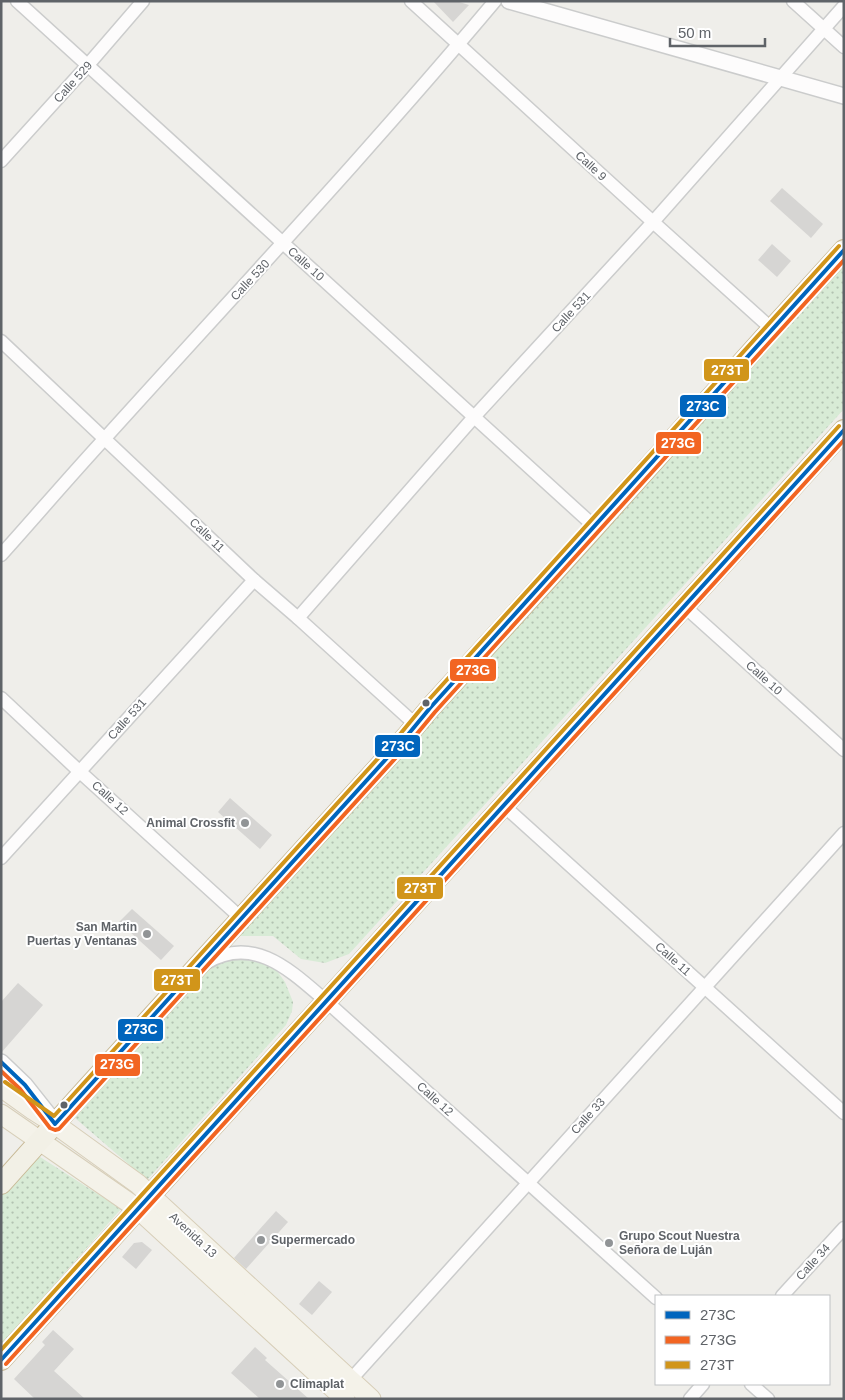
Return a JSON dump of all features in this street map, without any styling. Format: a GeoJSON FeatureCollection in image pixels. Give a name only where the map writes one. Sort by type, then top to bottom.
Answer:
{"type":"FeatureCollection","features":[{"type":"Feature","properties":{"kind":"highway"},"geometry":{"type":"LineString","coordinates":[[4,1174],[56,1124],[844,250]]}},
{"type":"Feature","properties":{"kind":"highway"},"geometry":{"type":"LineString","coordinates":[[1,1360],[844,430]]}},
{"type":"Feature","properties":{"kind":"main road","name":"Avenida 13"},"geometry":{"type":"LineString","coordinates":[[1,1087],[56,1124],[138,1184],[144,1202]]}},
{"type":"Feature","properties":{"kind":"main road","name":"Avenida 13"},"geometry":{"type":"LineString","coordinates":[[1,1114],[39,1141],[144,1202],[342,1393],[371,1399]]}},
{"type":"Feature","properties":{"kind":"street","name":"Calle 10"},"geometry":{"type":"LineString","coordinates":[[17,1],[595,527]]}},
{"type":"Feature","properties":{"kind":"street","name":"Calle 529"},"geometry":{"type":"LineString","coordinates":[[1,162],[143,1]]}},
{"type":"Feature","properties":{"kind":"street","name":"Calle 9"},"geometry":{"type":"LineString","coordinates":[[411,1],[772,328]]}},
{"type":"Feature","properties":{"kind":"street","name":"Calle 530"},"geometry":{"type":"LineString","coordinates":[[1,556],[105,438],[283,244],[459,45],[495,1]]}},
{"type":"Feature","properties":{"kind":"street"},"geometry":{"type":"LineString","coordinates":[[509,1],[844,96]]}},
{"type":"Feature","properties":{"kind":"street"},"geometry":{"type":"LineString","coordinates":[[793,1],[844,47]]}},
{"type":"Feature","properties":{"kind":"street","name":"Calle 531"},"geometry":{"type":"LineString","coordinates":[[298,618],[474,417],[653,222],[844,6]]}},
{"type":"Feature","properties":{"kind":"street","name":"Calle 11"},"geometry":{"type":"LineString","coordinates":[[1,341],[254,580],[416,725]]}},
{"type":"Feature","properties":{"kind":"street","name":"Calle 531"},"geometry":{"type":"LineString","coordinates":[[1,858],[254,580]]}},
{"type":"Feature","properties":{"kind":"street","name":"Calle 10"},"geometry":{"type":"LineString","coordinates":[[684,606],[844,750]]}},
{"type":"Feature","properties":{"kind":"street","name":"Calle 12"},"geometry":{"type":"LineString","coordinates":[[1,698],[241,918]]}},
{"type":"Feature","properties":{"kind":"street","name":"Calle 11"},"geometry":{"type":"LineString","coordinates":[[503,806],[844,1113]]}},
{"type":"Feature","properties":{"kind":"street","name":"Calle 33"},"geometry":{"type":"LineString","coordinates":[[342,1393],[528,1183],[844,833]]}},
{"type":"Feature","properties":{"kind":"street","name":"Calle 12"},"geometry":{"type":"LineString","coordinates":[[195,970],[228,953],[244,953],[278,962],[326,1001],[655,1297]]}},
{"type":"Feature","properties":{"kind":"street"},"geometry":{"type":"LineString","coordinates":[[1,1062],[25,1085],[56,1124]]}},
{"type":"Feature","properties":{"kind":"street","name":"Calle 34"},"geometry":{"type":"LineString","coordinates":[[783,1295],[844,1228]]}},
{"type":"Feature","properties":{"kind":"street"},"geometry":{"type":"LineString","coordinates":[[690,1399],[702,1385]]}},
{"type":"Feature","properties":{"kind":"street"},"geometry":{"type":"LineString","coordinates":[[752,1385],[768,1399]]}},
{"type":"Feature","properties":{"kind":"green space"},"geometry":{"type":"Polygon","coordinates":[[[844,260],[844,409],[349,954],[325,963],[301,959],[273,936],[235,936],[844,260]]]}},
{"type":"Feature","properties":{"kind":"green space"},"geometry":{"type":"Polygon","coordinates":[[[243,958],[263,961],[277,971],[285,982],[293,1002],[292,1011],[286,1025],[147,1180],[75,1118],[214,959],[243,958]]]}},
{"type":"Feature","properties":{"kind":"green space"},"geometry":{"type":"Polygon","coordinates":[[[37,1155],[121,1209],[1,1345],[1,1195],[37,1155]]]}},
{"type":"Feature","properties":{"kind":"building"},"geometry":{"type":"Polygon","coordinates":[[[433,1],[456,1],[469,5],[453,22],[433,1]]]}},
{"type":"Feature","properties":{"kind":"building"},"geometry":{"type":"Polygon","coordinates":[[[782,188],[823,224],[811,238],[770,201],[782,188]]]}},
{"type":"Feature","properties":{"kind":"building"},"geometry":{"type":"Polygon","coordinates":[[[772,244],[791,261],[777,277],[758,260],[772,244]]]}},
{"type":"Feature","properties":{"kind":"building","name":"Animal Crossfit"},"geometry":{"type":"Polygon","coordinates":[[[230,798],[272,835],[260,849],[218,812],[230,798]]]}},
{"type":"Feature","properties":{"kind":"building","name":"San Martin Puertas y Ventanas"},"geometry":{"type":"Polygon","coordinates":[[[132,909],[174,946],[161,960],[119,922],[132,909]]]}},
{"type":"Feature","properties":{"kind":"building"},"geometry":{"type":"Polygon","coordinates":[[[18,983],[43,1005],[1,1053],[1,1002],[18,983]]]}},
{"type":"Feature","properties":{"kind":"building","name":"Supermercado"},"geometry":{"type":"Polygon","coordinates":[[[276,1211],[288,1222],[246,1269],[234,1258],[276,1211]]]}},
{"type":"Feature","properties":{"kind":"building"},"geometry":{"type":"Polygon","coordinates":[[[142,1242],[152,1250],[136,1269],[122,1257],[134,1243],[142,1242]]]}},
{"type":"Feature","properties":{"kind":"building"},"geometry":{"type":"Polygon","coordinates":[[[319,1281],[332,1292],[312,1315],[299,1304],[319,1281]]]}},
{"type":"Feature","properties":{"kind":"building"},"geometry":{"type":"Polygon","coordinates":[[[53,1330],[74,1349],[54,1371],[85,1399],[35,1399],[14,1379],[45,1345],[42,1342],[53,1330]]]}},
{"type":"Feature","properties":{"kind":"building"},"geometry":{"type":"Polygon","coordinates":[[[255,1347],[267,1358],[265,1360],[309,1399],[260,1399],[231,1373],[255,1347]]]}},
{"type":"Feature","properties":{"kind":"transit line","name":"273T"},"geometry":{"type":"LineString","coordinates":[[5,1082],[54,1116],[839,246]]}},
{"type":"Feature","properties":{"kind":"transit line","name":"273C"},"geometry":{"type":"LineString","coordinates":[[1,1062],[25,1085],[55,1124],[844,250]]}},
{"type":"Feature","properties":{"kind":"transit line","name":"273G"},"geometry":{"type":"LineString","coordinates":[[1,1071],[20,1089],[50,1128],[59,1129],[844,260]]}},
{"type":"Feature","properties":{"kind":"transit line","name":"273T"},"geometry":{"type":"LineString","coordinates":[[1,1350],[839,426]]}},
{"type":"Feature","properties":{"kind":"transit line","name":"273C"},"geometry":{"type":"LineString","coordinates":[[1,1360],[844,430]]}},
{"type":"Feature","properties":{"kind":"transit line","name":"273G"},"geometry":{"type":"LineString","coordinates":[[6,1364],[844,440]]}},
{"type":"Feature","properties":{"kind":"place","name":"Animal Crossfit"},"geometry":{"type":"Point","coordinates":[245,823]}},
{"type":"Feature","properties":{"kind":"place","name":"San Martin Puertas y Ventanas"},"geometry":{"type":"Point","coordinates":[147,934]}},
{"type":"Feature","properties":{"kind":"place","name":"Supermercado"},"geometry":{"type":"Point","coordinates":[261,1240]}},
{"type":"Feature","properties":{"kind":"place","name":"Grupo Scout Nuestra Señora de Luján"},"geometry":{"type":"Point","coordinates":[609,1243]}},
{"type":"Feature","properties":{"kind":"place","name":"Climaplat"},"geometry":{"type":"Point","coordinates":[280,1384]}}]}
